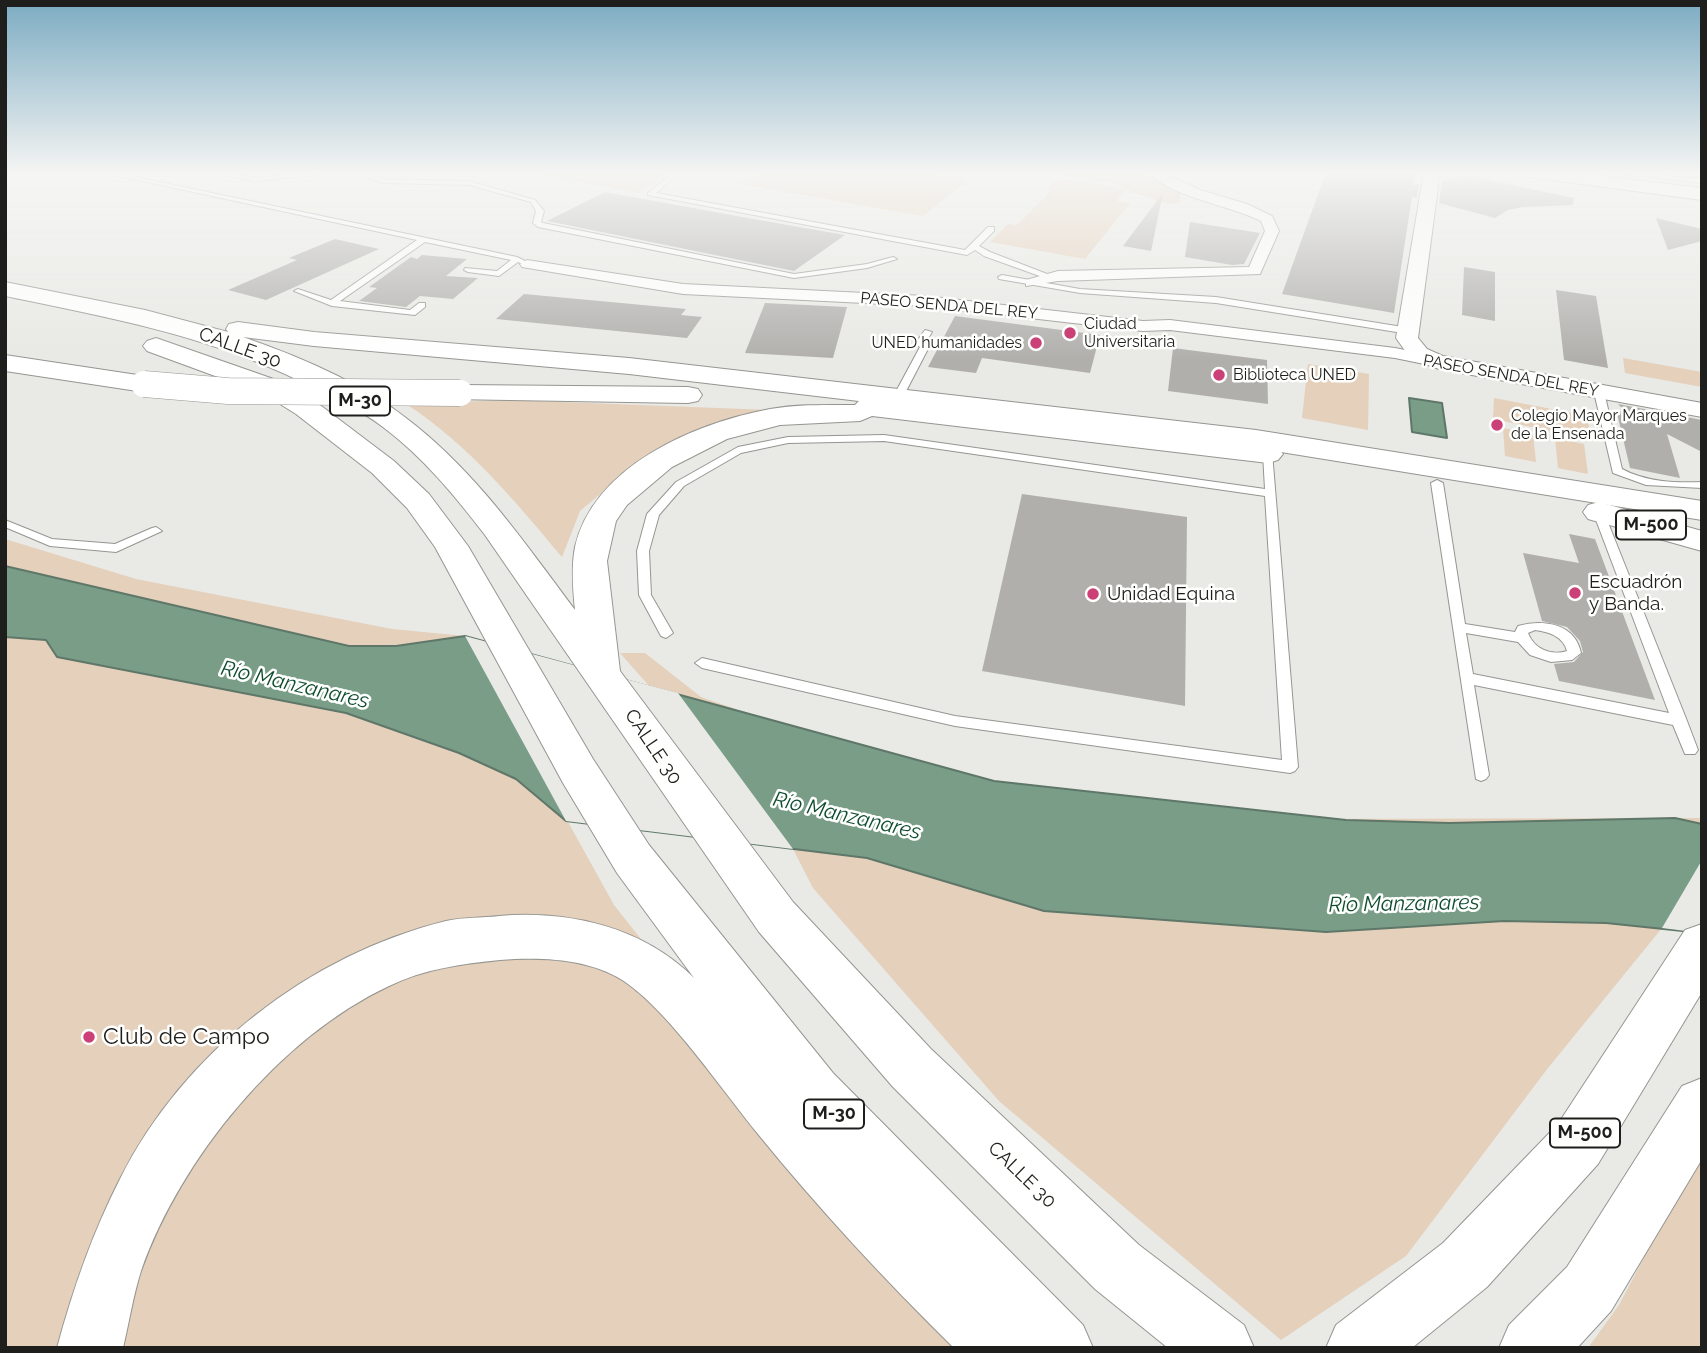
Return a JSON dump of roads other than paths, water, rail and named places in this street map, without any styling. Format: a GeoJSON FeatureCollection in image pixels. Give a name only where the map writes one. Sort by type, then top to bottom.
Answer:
{"type":"FeatureCollection","features":[{"type":"Feature","properties":{"kind":"main road"},"geometry":{"type":"LineString","coordinates":[[7,296],[69,295],[242,330],[615,365],[1255,439],[1702,511]]}},
{"type":"Feature","properties":{"kind":"main road","name":"CALLE 30"},"geometry":{"type":"LineString","coordinates":[[7,296],[184,354],[273,388],[306,408],[383,467],[418,501],[451,546],[578,771],[634,859],[813,1093],[1060,1348]]}},
{"type":"Feature","properties":{"kind":"main road","name":"CALLE 30"},"geometry":{"type":"LineString","coordinates":[[7,296],[226,339],[266,354],[349,395],[393,421],[459,481],[603,672],[656,754],[776,917],[912,1068],[1117,1266],[1221,1348]]}},
{"type":"Feature","properties":{"kind":"main road"},"geometry":{"type":"LineString","coordinates":[[5,363],[144,384],[228,391],[721,396],[852,405],[1268,454],[1599,512],[1702,526]]}},
{"type":"Feature","properties":{"kind":"main road"},"geometry":{"type":"LineString","coordinates":[[603,672],[589,577],[592,544],[603,516],[626,487],[661,461],[709,437],[768,418],[803,414],[865,413],[995,421]]}},
{"type":"Feature","properties":{"kind":"main road","name":"M-500"},"geometry":{"type":"LineString","coordinates":[[1599,512],[1702,541]]}},
{"type":"Feature","properties":{"kind":"main road"},"geometry":{"type":"LineString","coordinates":[[90,1348],[96,1309],[125,1234],[158,1171],[221,1082],[269,1035],[330,990],[372,968],[433,944],[491,934],[545,937],[595,945],[637,962],[684,1004],[850,1197],[1001,1348]]}},
{"type":"Feature","properties":{"kind":"main road","name":"M-500"},"geometry":{"type":"LineString","coordinates":[[1359,1348],[1465,1265],[1578,1144],[1690,964]]}},
{"type":"Feature","properties":{"kind":"main road"},"geometry":{"type":"LineString","coordinates":[[1538,1342],[1589,1289],[1702,1106]]}},
{"type":"Feature","properties":{"kind":"street"},"geometry":{"type":"LineString","coordinates":[[1031,283],[1051,277],[1255,271],[1270,235]]}},
{"type":"Feature","properties":{"kind":"street"},"geometry":{"type":"LineString","coordinates":[[1423,235],[1408,335],[1410,348],[1438,362]]}},
{"type":"Feature","properties":{"kind":"street","name":"PASEO SENDA DEL REY"},"geometry":{"type":"LineString","coordinates":[[522,261],[683,289],[925,301],[1143,326],[1170,325],[1381,352],[1702,410]]}},
{"type":"Feature","properties":{"kind":"street"},"geometry":{"type":"LineString","coordinates":[[1381,352],[1396,348],[1408,335]]}},
{"type":"Feature","properties":{"kind":"lane"},"geometry":{"type":"LineString","coordinates":[[400,235],[522,261]]}},
{"type":"Feature","properties":{"kind":"lane"},"geometry":{"type":"LineString","coordinates":[[591,235],[794,276],[867,266],[893,259]]}},
{"type":"Feature","properties":{"kind":"lane"},"geometry":{"type":"LineString","coordinates":[[871,235],[967,253],[985,235]]}},
{"type":"Feature","properties":{"kind":"lane"},"geometry":{"type":"LineString","coordinates":[[332,303],[423,240]]}},
{"type":"Feature","properties":{"kind":"lane"},"geometry":{"type":"LineString","coordinates":[[974,246],[987,254],[1051,277]]}},
{"type":"Feature","properties":{"kind":"lane"},"geometry":{"type":"LineString","coordinates":[[468,270],[499,274],[522,261]]}},
{"type":"Feature","properties":{"kind":"lane"},"geometry":{"type":"LineString","coordinates":[[1002,277],[1080,291],[1216,300],[1408,335]]}},
{"type":"Feature","properties":{"kind":"lane"},"geometry":{"type":"LineString","coordinates":[[298,291],[332,303],[412,313],[422,304]]}},
{"type":"Feature","properties":{"kind":"lane"},"geometry":{"type":"LineString","coordinates":[[898,397],[925,345],[920,344],[928,332]]}},
{"type":"Feature","properties":{"kind":"lane"},"geometry":{"type":"LineString","coordinates":[[1599,392],[1617,471],[1625,476],[1682,486],[1702,485]]}},
{"type":"Feature","properties":{"kind":"lane"},"geometry":{"type":"LineString","coordinates":[[666,633],[645,595],[643,551],[653,513],[680,484],[738,450],[788,440],[884,438],[1270,493]]}},
{"type":"Feature","properties":{"kind":"lane"},"geometry":{"type":"LineString","coordinates":[[702,663],[955,720],[1290,767],[1268,454]]}},
{"type":"Feature","properties":{"kind":"lane"},"geometry":{"type":"LineString","coordinates":[[1437,483],[1482,775]]}},
{"type":"Feature","properties":{"kind":"lane"},"geometry":{"type":"LineString","coordinates":[[1599,512],[1690,750]]}},
{"type":"Feature","properties":{"kind":"lane"},"geometry":{"type":"LineString","coordinates":[[5,523],[50,542],[116,548],[156,531]]}},
{"type":"Feature","properties":{"kind":"lane"},"geometry":{"type":"LineString","coordinates":[[1459,627],[1522,638]]}},
{"type":"Feature","properties":{"kind":"lane"},"geometry":{"type":"LineString","coordinates":[[1466,678],[1680,721]]}},
{"type":"Feature","properties":{"kind":"water"},"geometry":{"type":"Polygon","coordinates":[[[1409,398],[1442,403],[1447,438],[1412,432],[1409,398]]]}},
{"type":"Feature","properties":{"kind":"water","name":"Río Manzanares"},"geometry":{"type":"Polygon","coordinates":[[[5,566],[349,646],[396,646],[465,636],[994,781],[1346,820],[1449,823],[1675,818],[1702,824],[1702,933],[1606,923],[1504,921],[1326,932],[1044,911],[867,858],[566,821],[516,779],[459,753],[346,713],[57,657],[46,640],[5,637],[5,566]]]}},
{"type":"Feature","properties":{"kind":"place","name":"Ciudad Universitaria"},"geometry":{"type":"Point","coordinates":[1070,333]}},
{"type":"Feature","properties":{"kind":"place","name":"UNED humanidades"},"geometry":{"type":"Point","coordinates":[1036,343]}},
{"type":"Feature","properties":{"kind":"place","name":"Biblioteca UNED"},"geometry":{"type":"Point","coordinates":[1219,375]}},
{"type":"Feature","properties":{"kind":"place","name":"Colegio Mayor Marques de la Ensenada"},"geometry":{"type":"Point","coordinates":[1497,425]}},
{"type":"Feature","properties":{"kind":"place","name":"Escuadrón y Banda."},"geometry":{"type":"Point","coordinates":[1575,593]}},
{"type":"Feature","properties":{"kind":"place","name":"Unidad Equina"},"geometry":{"type":"Point","coordinates":[1093,594]}},
{"type":"Feature","properties":{"kind":"place","name":"Club de Campo"},"geometry":{"type":"Point","coordinates":[89,1037]}}]}
